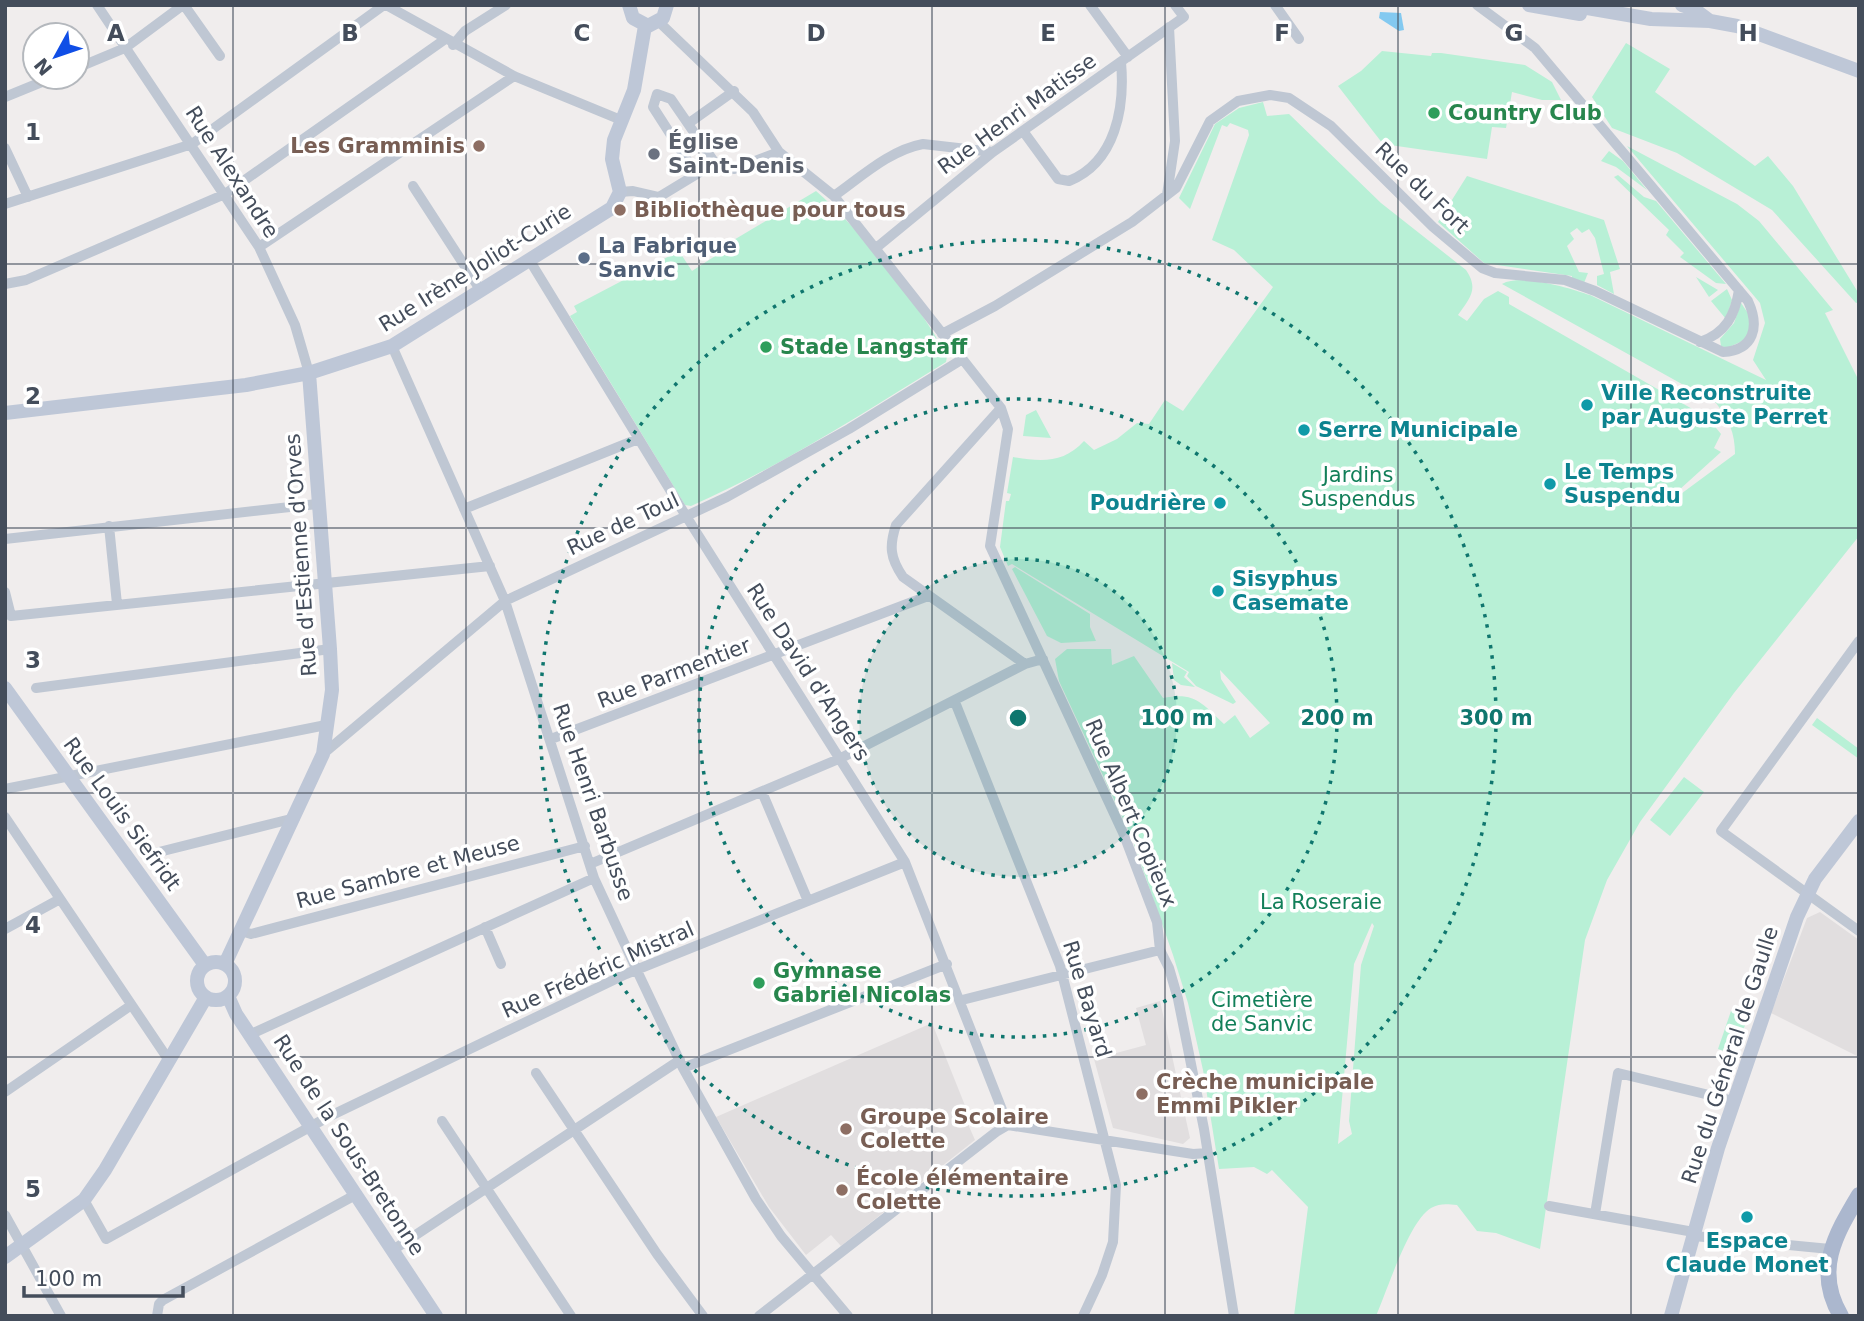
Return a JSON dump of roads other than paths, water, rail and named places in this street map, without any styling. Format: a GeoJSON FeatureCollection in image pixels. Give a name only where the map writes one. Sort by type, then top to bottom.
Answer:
{"type":"FeatureCollection","features":[{"type":"Feature","properties":{"kind":"main road"},"geometry":{"type":"LineString","coordinates":[[1841,1316],[1831,1298],[1829,1286],[1830,1249],[1859,1195]]}},
{"type":"Feature","properties":{"kind":"street","name":"Rue Alexandre"},"geometry":{"type":"LineString","coordinates":[[97,5],[259,247],[295,325],[309,373]]}},
{"type":"Feature","properties":{"kind":"street"},"geometry":{"type":"LineString","coordinates":[[91,62],[125,48],[184,5],[220,56]]}},
{"type":"Feature","properties":{"kind":"street"},"geometry":{"type":"LineString","coordinates":[[5,204],[192,144],[385,5],[448,43],[514,76],[621,120]]}},
{"type":"Feature","properties":{"kind":"street"},"geometry":{"type":"LineString","coordinates":[[5,284],[26,280],[225,194],[506,5]]}},
{"type":"Feature","properties":{"kind":"street"},"geometry":{"type":"LineString","coordinates":[[629,5],[633,18],[652,24],[734,91],[753,112],[779,152],[834,196],[1001,408],[896,525],[891,540],[891,560],[903,577],[1026,664]]}},
{"type":"Feature","properties":{"kind":"street"},"geometry":{"type":"LineString","coordinates":[[667,5],[666,13],[652,24],[634,90],[621,120],[612,159],[620,192],[633,191],[659,197],[680,187],[715,163]]}},
{"type":"Feature","properties":{"kind":"street"},"geometry":{"type":"LineString","coordinates":[[1023,131],[1058,179],[1069,181],[1086,172],[1100,158],[1116,130],[1125,60],[1090,5]]}},
{"type":"Feature","properties":{"kind":"street","name":"Rue Henri Matisse"},"geometry":{"type":"LineString","coordinates":[[876,248],[993,152],[1184,17],[1175,5]]}},
{"type":"Feature","properties":{"kind":"street"},"geometry":{"type":"LineString","coordinates":[[1275,5],[1299,38]]}},
{"type":"Feature","properties":{"kind":"street","name":"Rue du Fort"},"geometry":{"type":"LineString","coordinates":[[942,334],[995,306],[1132,222],[1178,184],[1210,121],[1225,108],[1253,96],[1289,98],[1331,126],[1433,228],[1482,268],[1495,274],[1565,280],[1595,290],[1723,352],[1737,351],[1748,344],[1756,331],[1755,316],[1739,290],[1535,48],[1478,5]]}},
{"type":"Feature","properties":{"kind":"street"},"geometry":{"type":"LineString","coordinates":[[1529,5],[1652,27],[1737,26],[1758,36],[1859,71]]}},
{"type":"Feature","properties":{"kind":"street"},"geometry":{"type":"LineString","coordinates":[[1570,5],[1708,26]]}},
{"type":"Feature","properties":{"kind":"street"},"geometry":{"type":"LineString","coordinates":[[1682,5],[1694,9],[1708,26]]}},
{"type":"Feature","properties":{"kind":"street"},"geometry":{"type":"LineString","coordinates":[[1167,195],[1175,141],[1169,27]]}},
{"type":"Feature","properties":{"kind":"street"},"geometry":{"type":"LineString","coordinates":[[259,247],[514,76]]}},
{"type":"Feature","properties":{"kind":"street"},"geometry":{"type":"LineString","coordinates":[[688,123],[734,91]]}},
{"type":"Feature","properties":{"kind":"street"},"geometry":{"type":"LineString","coordinates":[[696,174],[653,107],[656,94],[671,99],[715,163],[734,169],[779,152]]}},
{"type":"Feature","properties":{"kind":"street"},"geometry":{"type":"LineString","coordinates":[[834,196],[880,164],[912,146],[923,144],[993,152]]}},
{"type":"Feature","properties":{"kind":"street"},"geometry":{"type":"LineString","coordinates":[[5,148],[28,197]]}},
{"type":"Feature","properties":{"kind":"street"},"geometry":{"type":"LineString","coordinates":[[414,186],[481,291]]}},
{"type":"Feature","properties":{"kind":"street","name":"Rue Irène Joliot-Curie"},"geometry":{"type":"LineString","coordinates":[[5,413],[246,385],[309,373],[392,346],[612,208],[620,192]]}},
{"type":"Feature","properties":{"kind":"street","name":"Rue David d'Angers"},"geometry":{"type":"LineString","coordinates":[[530,261],[686,516],[905,862],[962,1000],[1009,1125]]}},
{"type":"Feature","properties":{"kind":"street"},"geometry":{"type":"LineString","coordinates":[[1700,342],[1723,330],[1730,320],[1739,290]]}},
{"type":"Feature","properties":{"kind":"street","name":"Rue Henri Barbusse"},"geometry":{"type":"LineString","coordinates":[[392,346],[505,601],[594,878],[637,971],[682,1064],[756,1199],[848,1316]]}},
{"type":"Feature","properties":{"kind":"street","name":"Rue de Toul"},"geometry":{"type":"LineString","coordinates":[[323,754],[505,601],[686,516],[849,429],[961,360]]}},
{"type":"Feature","properties":{"kind":"street","name":"Rue d'Estienne d'Orves"},"geometry":{"type":"LineString","coordinates":[[225,964],[323,754],[332,690],[309,373]]}},
{"type":"Feature","properties":{"kind":"street","name":"Rue Albert Copieux"},"geometry":{"type":"LineString","coordinates":[[1001,408],[1007,429],[990,545],[1124,835],[1157,922],[1160,950],[1169,968],[1178,999],[1208,1153],[1234,1316]]}},
{"type":"Feature","properties":{"kind":"street"},"geometry":{"type":"LineString","coordinates":[[464,509],[638,439]]}},
{"type":"Feature","properties":{"kind":"street"},"geometry":{"type":"LineString","coordinates":[[5,539],[317,504]]}},
{"type":"Feature","properties":{"kind":"street"},"geometry":{"type":"LineString","coordinates":[[109,526],[117,604]]}},
{"type":"Feature","properties":{"kind":"street"},"geometry":{"type":"LineString","coordinates":[[5,592],[11,616],[490,566]]}},
{"type":"Feature","properties":{"kind":"street","name":"Rue Parmentier"},"geometry":{"type":"LineString","coordinates":[[551,739],[928,596]]}},
{"type":"Feature","properties":{"kind":"street"},"geometry":{"type":"LineString","coordinates":[[1859,641],[1721,831],[1859,931]]}},
{"type":"Feature","properties":{"kind":"street"},"geometry":{"type":"LineString","coordinates":[[36,688],[330,649]]}},
{"type":"Feature","properties":{"kind":"street"},"geometry":{"type":"LineString","coordinates":[[590,864],[841,758],[1026,664],[1043,659]]}},
{"type":"Feature","properties":{"kind":"street","name":"Rue Louis Siefridt"},"geometry":{"type":"LineString","coordinates":[[5,688],[205,965]]}},
{"type":"Feature","properties":{"kind":"street","name":"Rue Bayard"},"geometry":{"type":"LineString","coordinates":[[955,702],[1063,974],[1116,1185],[1113,1242],[1102,1276],[1083,1316]]}},
{"type":"Feature","properties":{"kind":"street"},"geometry":{"type":"LineString","coordinates":[[5,789],[326,725]]}},
{"type":"Feature","properties":{"kind":"street"},"geometry":{"type":"LineString","coordinates":[[762,792],[808,901]]}},
{"type":"Feature","properties":{"kind":"street"},"geometry":{"type":"LineString","coordinates":[[5,817],[168,1059]]}},
{"type":"Feature","properties":{"kind":"street"},"geometry":{"type":"LineString","coordinates":[[151,854],[295,818]]}},
{"type":"Feature","properties":{"kind":"street","name":"Rue du Général de Gaulle"},"geometry":{"type":"LineString","coordinates":[[1671,1316],[1734,1101],[1807,893],[1859,821]]}},
{"type":"Feature","properties":{"kind":"street","name":"Rue Sambre et Meuse"},"geometry":{"type":"LineString","coordinates":[[241,931],[251,934],[585,846]]}},
{"type":"Feature","properties":{"kind":"street","name":"Rue Frédéric Mistral"},"geometry":{"type":"LineString","coordinates":[[84,1200],[106,1239],[313,1127],[328,1116],[637,971],[905,862]]}},
{"type":"Feature","properties":{"kind":"street"},"geometry":{"type":"LineString","coordinates":[[251,1034],[594,878]]}},
{"type":"Feature","properties":{"kind":"street"},"geometry":{"type":"LineString","coordinates":[[5,929],[60,900]]}},
{"type":"Feature","properties":{"kind":"street"},"geometry":{"type":"LineString","coordinates":[[485,927],[501,964]]}},
{"type":"Feature","properties":{"kind":"street"},"geometry":{"type":"LineString","coordinates":[[962,1000],[1160,950]]}},
{"type":"Feature","properties":{"kind":"street"},"geometry":{"type":"LineString","coordinates":[[215,961],[225,964],[235,979],[228,996],[219,1000],[206,997],[197,984],[198,973],[205,965],[215,961]]}},
{"type":"Feature","properties":{"kind":"street"},"geometry":{"type":"LineString","coordinates":[[393,1250],[575,1130],[682,1064],[947,964]]}},
{"type":"Feature","properties":{"kind":"street","name":"Rue de la Sous-Bretonne"},"geometry":{"type":"LineString","coordinates":[[228,996],[436,1316]]}},
{"type":"Feature","properties":{"kind":"street"},"geometry":{"type":"LineString","coordinates":[[5,1257],[84,1200],[105,1170],[206,997]]}},
{"type":"Feature","properties":{"kind":"street"},"geometry":{"type":"LineString","coordinates":[[5,1092],[130,1006]]}},
{"type":"Feature","properties":{"kind":"street"},"geometry":{"type":"LineString","coordinates":[[536,1073],[657,1254],[703,1316]]}},
{"type":"Feature","properties":{"kind":"street"},"geometry":{"type":"LineString","coordinates":[[1595,1214],[1618,1073],[1734,1101]]}},
{"type":"Feature","properties":{"kind":"street"},"geometry":{"type":"LineString","coordinates":[[442,1121],[571,1316]]}},
{"type":"Feature","properties":{"kind":"street"},"geometry":{"type":"LineString","coordinates":[[760,1316],[996,1132],[1009,1125],[1106,1138],[1193,1154],[1208,1153]]}},
{"type":"Feature","properties":{"kind":"street"},"geometry":{"type":"LineString","coordinates":[[157,1316],[159,1304],[163,1300],[357,1194]]}},
{"type":"Feature","properties":{"kind":"street"},"geometry":{"type":"LineString","coordinates":[[1549,1206],[1688,1231],[1694,1236],[1830,1249]]}},
{"type":"Feature","properties":{"kind":"street"},"geometry":{"type":"LineString","coordinates":[[5,1214],[61,1316]]}},
{"type":"Feature","properties":{"kind":"water"},"geometry":{"type":"Polygon","coordinates":[[[1380,12],[1401,13],[1404,30],[1399,31],[1379,18],[1380,12]]]}},
{"type":"Feature","properties":{"kind":"place","name":"Country Club"},"geometry":{"type":"Point","coordinates":[1434,113]}},
{"type":"Feature","properties":{"kind":"place","name":"Les Gramminis"},"geometry":{"type":"Point","coordinates":[479,146]}},
{"type":"Feature","properties":{"kind":"place","name":"Église Saint-Denis"},"geometry":{"type":"Point","coordinates":[654,154]}},
{"type":"Feature","properties":{"kind":"place","name":"Bibliothèque pour tous"},"geometry":{"type":"Point","coordinates":[620,210]}},
{"type":"Feature","properties":{"kind":"place","name":"La Fabrique Sanvic"},"geometry":{"type":"Point","coordinates":[584,258]}},
{"type":"Feature","properties":{"kind":"place","name":"Stade Langstaff"},"geometry":{"type":"Point","coordinates":[766,347]}},
{"type":"Feature","properties":{"kind":"place","name":"Ville Reconstruite par Auguste Perret"},"geometry":{"type":"Point","coordinates":[1587,405]}},
{"type":"Feature","properties":{"kind":"place","name":"Serre Municipale"},"geometry":{"type":"Point","coordinates":[1304,430]}},
{"type":"Feature","properties":{"kind":"place","name":"Le Temps Suspendu"},"geometry":{"type":"Point","coordinates":[1550,484]}},
{"type":"Feature","properties":{"kind":"place","name":"Poudrière"},"geometry":{"type":"Point","coordinates":[1220,503]}},
{"type":"Feature","properties":{"kind":"place","name":"Sisyphus Casemate"},"geometry":{"type":"Point","coordinates":[1218,591]}},
{"type":"Feature","properties":{"kind":"place","name":"Gymnase Gabriel Nicolas"},"geometry":{"type":"Point","coordinates":[759,983]}},
{"type":"Feature","properties":{"kind":"place","name":"Crèche municipale Emmi Pikler"},"geometry":{"type":"Point","coordinates":[1142,1094]}},
{"type":"Feature","properties":{"kind":"place","name":"Groupe Scolaire Colette"},"geometry":{"type":"Point","coordinates":[846,1129]}},
{"type":"Feature","properties":{"kind":"place","name":"École élémentaire Colette"},"geometry":{"type":"Point","coordinates":[842,1190]}},
{"type":"Feature","properties":{"kind":"place","name":"Espace Claude Monet"},"geometry":{"type":"Point","coordinates":[1747,1217]}},
{"type":"Feature","properties":{"kind":"park label","name":"Jardins Suspendus"},"geometry":{"type":"Point","coordinates":[1358,487]}},
{"type":"Feature","properties":{"kind":"park label","name":"La Roseraie"},"geometry":{"type":"Point","coordinates":[1321,902]}},
{"type":"Feature","properties":{"kind":"park label","name":"Cimetière de Sanvic"},"geometry":{"type":"Point","coordinates":[1262,1012]}}]}
